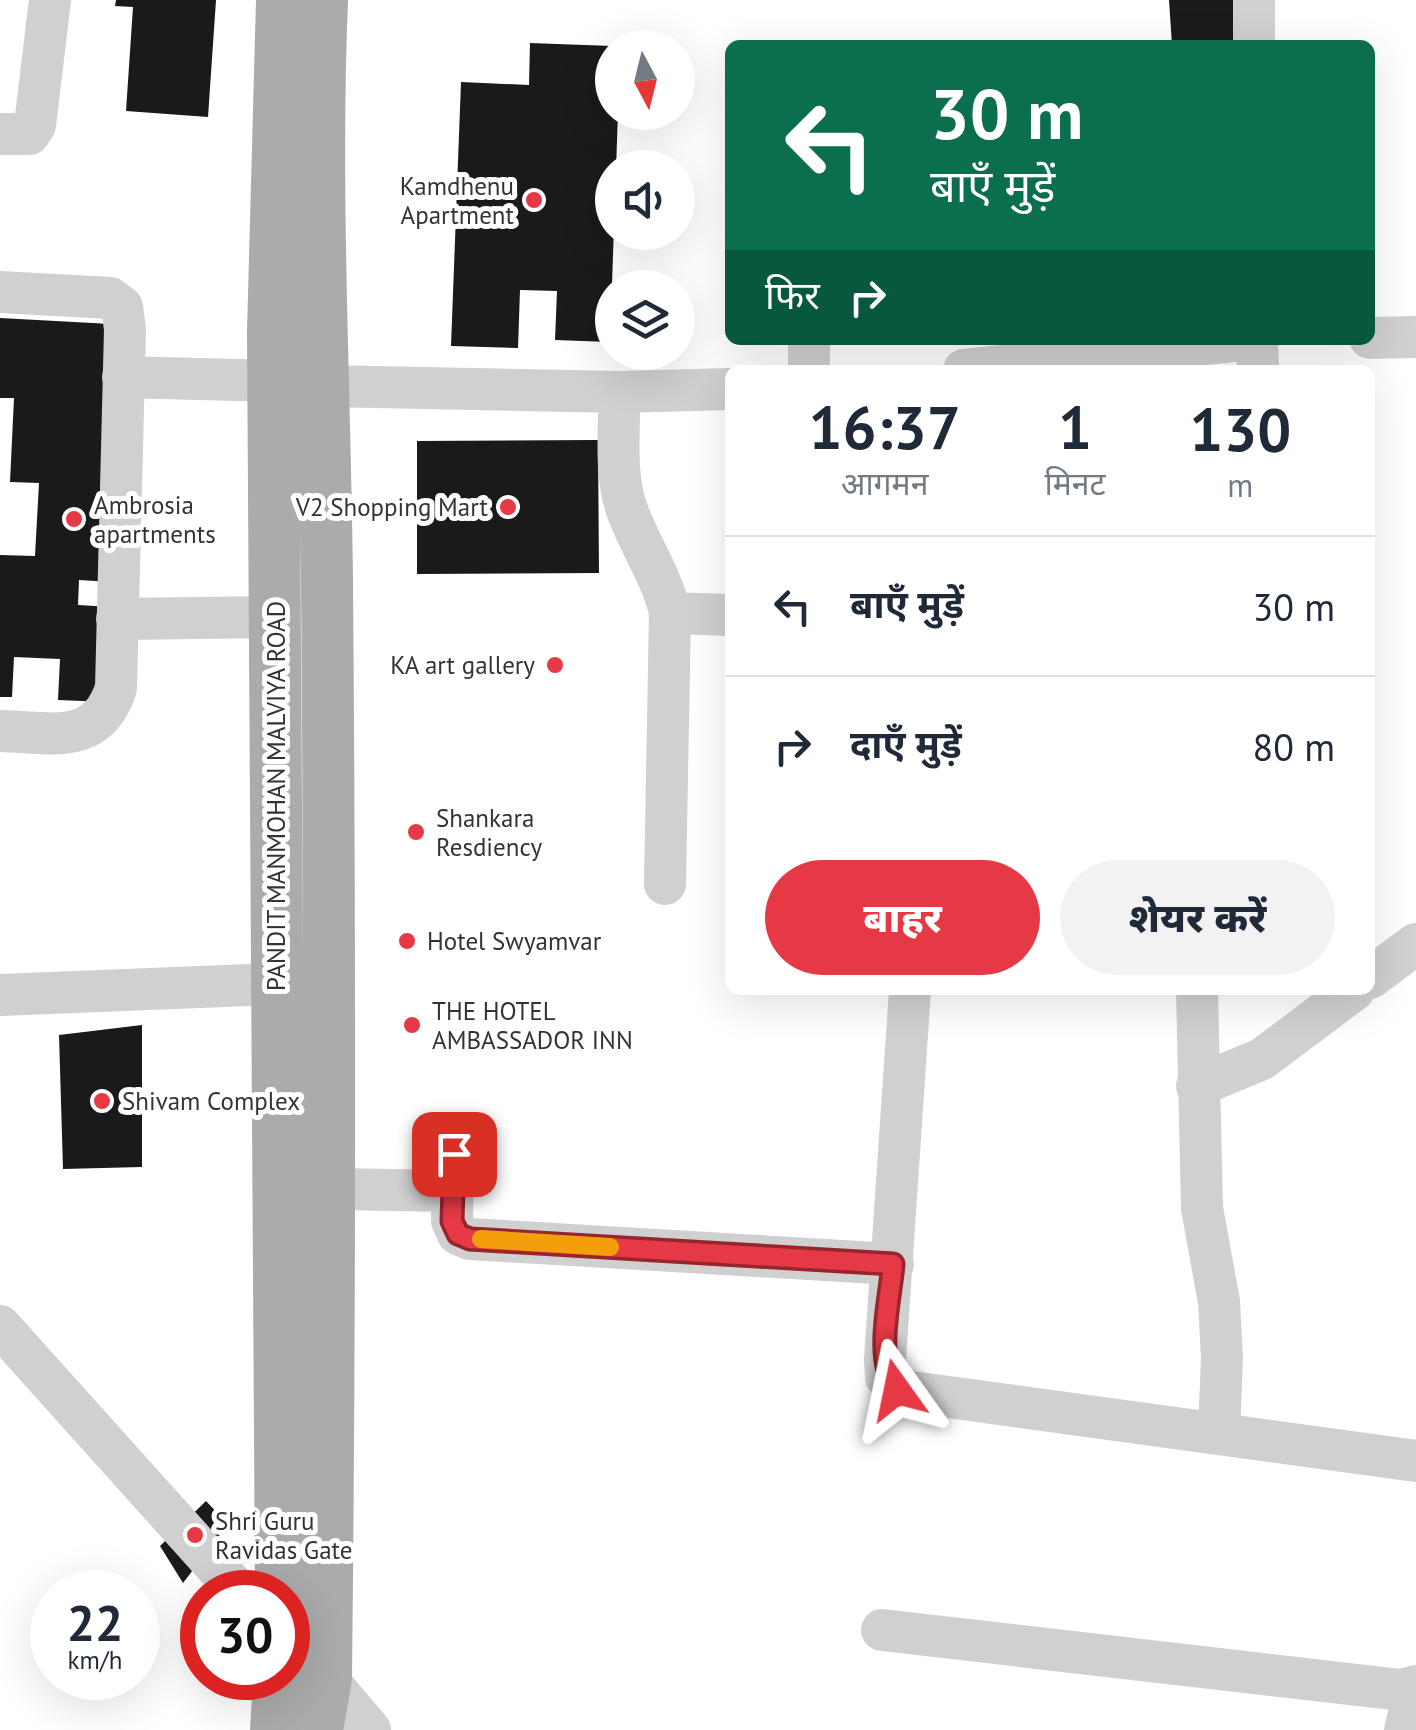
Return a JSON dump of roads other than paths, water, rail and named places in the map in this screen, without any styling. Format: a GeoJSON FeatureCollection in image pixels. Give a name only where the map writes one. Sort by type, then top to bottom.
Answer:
{"type":"FeatureCollection","features":[{"type":"Feature","properties":{"kind":"main road","name":"PANDIT MANMOHAN MALVIYA ROAD"},"geometry":{"type":"LineString","coordinates":[[281,1570],[274,381],[282,0]]}},
{"type":"Feature","properties":{"kind":"main road"},"geometry":{"type":"LineString","coordinates":[[304,1570],[330,1188],[326,386],[318,85],[322,0]]}},
{"type":"Feature","properties":{"kind":"main road"},"geometry":{"type":"LineString","coordinates":[[276,1730],[286,1700]]}},
{"type":"Feature","properties":{"kind":"main road"},"geometry":{"type":"LineString","coordinates":[[307,1700],[317,1730]]}},
{"type":"Feature","properties":{"kind":"street"},"geometry":{"type":"LineString","coordinates":[[0,134],[29,134],[35,125],[50,0]]}},
{"type":"Feature","properties":{"kind":"street"},"geometry":{"type":"LineString","coordinates":[[1254,0],[1254,40]]}},
{"type":"Feature","properties":{"kind":"street"},"geometry":{"type":"LineString","coordinates":[[0,292],[110,298],[122,307],[124,377],[116,688],[108,713],[92,727],[72,732],[0,731]]}},
{"type":"Feature","properties":{"kind":"street"},"geometry":{"type":"LineString","coordinates":[[1375,338],[1416,337]]}},
{"type":"Feature","properties":{"kind":"street"},"geometry":{"type":"LineString","coordinates":[[1010,365],[1196,345]]}},
{"type":"Feature","properties":{"kind":"street"},"geometry":{"type":"LineString","coordinates":[[124,377],[274,381]]}},
{"type":"Feature","properties":{"kind":"street"},"geometry":{"type":"LineString","coordinates":[[326,386],[619,392],[725,389]]}},
{"type":"Feature","properties":{"kind":"street"},"geometry":{"type":"LineString","coordinates":[[619,392],[620,486],[665,589],[670,613],[665,884]]}},
{"type":"Feature","properties":{"kind":"street"},"geometry":{"type":"LineString","coordinates":[[670,613],[725,615]]}},
{"type":"Feature","properties":{"kind":"street"},"geometry":{"type":"LineString","coordinates":[[117,619],[275,616]]}},
{"type":"Feature","properties":{"kind":"street"},"geometry":{"type":"LineString","coordinates":[[1375,974],[1416,944]]}},
{"type":"Feature","properties":{"kind":"street"},"geometry":{"type":"LineString","coordinates":[[0,996],[276,984]]}},
{"type":"Feature","properties":{"kind":"street"},"geometry":{"type":"LineString","coordinates":[[910,995],[885,1359],[886,1376],[897,1390],[1416,1461]]}},
{"type":"Feature","properties":{"kind":"street"},"geometry":{"type":"LineString","coordinates":[[1197,995],[1202,1208],[1219,1302],[1218,1433]]}},
{"type":"Feature","properties":{"kind":"street"},"geometry":{"type":"LineString","coordinates":[[1197,1086],[1262,1059],[1347,995]]}},
{"type":"Feature","properties":{"kind":"street"},"geometry":{"type":"LineString","coordinates":[[330,1188],[453,1173],[452,1221],[458,1234],[470,1239],[893,1264]]}},
{"type":"Feature","properties":{"kind":"street"},"geometry":{"type":"LineString","coordinates":[[8,1353],[218,1570]]}},
{"type":"Feature","properties":{"kind":"street"},"geometry":{"type":"LineString","coordinates":[[882,1630],[1400,1690],[1416,1686],[1405,1730]]}},
{"type":"Feature","properties":{"kind":"street"},"geometry":{"type":"LineString","coordinates":[[310,1678],[370,1730]]}},
{"type":"Feature","properties":{"kind":"place","name":"Kamdhenu Apartment"},"geometry":{"type":"Point","coordinates":[534,200]}},
{"type":"Feature","properties":{"kind":"place","name":"V2 Shopping Mart"},"geometry":{"type":"Point","coordinates":[508,507]}},
{"type":"Feature","properties":{"kind":"place","name":"Ambrosia apartments"},"geometry":{"type":"Point","coordinates":[74,519]}},
{"type":"Feature","properties":{"kind":"place","name":"KA art gallery"},"geometry":{"type":"Point","coordinates":[555,665]}},
{"type":"Feature","properties":{"kind":"place","name":"Shankara Resdiency"},"geometry":{"type":"Point","coordinates":[416,832]}},
{"type":"Feature","properties":{"kind":"place","name":"Hotel Swyamvar"},"geometry":{"type":"Point","coordinates":[407,941]}},
{"type":"Feature","properties":{"kind":"place","name":"THE HOTEL AMBASSADOR INN"},"geometry":{"type":"Point","coordinates":[412,1025]}},
{"type":"Feature","properties":{"kind":"place","name":"Shivam Complex"},"geometry":{"type":"Point","coordinates":[102,1101]}},
{"type":"Feature","properties":{"kind":"place","name":"Shri Guru Ravidas Gate"},"geometry":{"type":"Point","coordinates":[195,1535]}}]}
